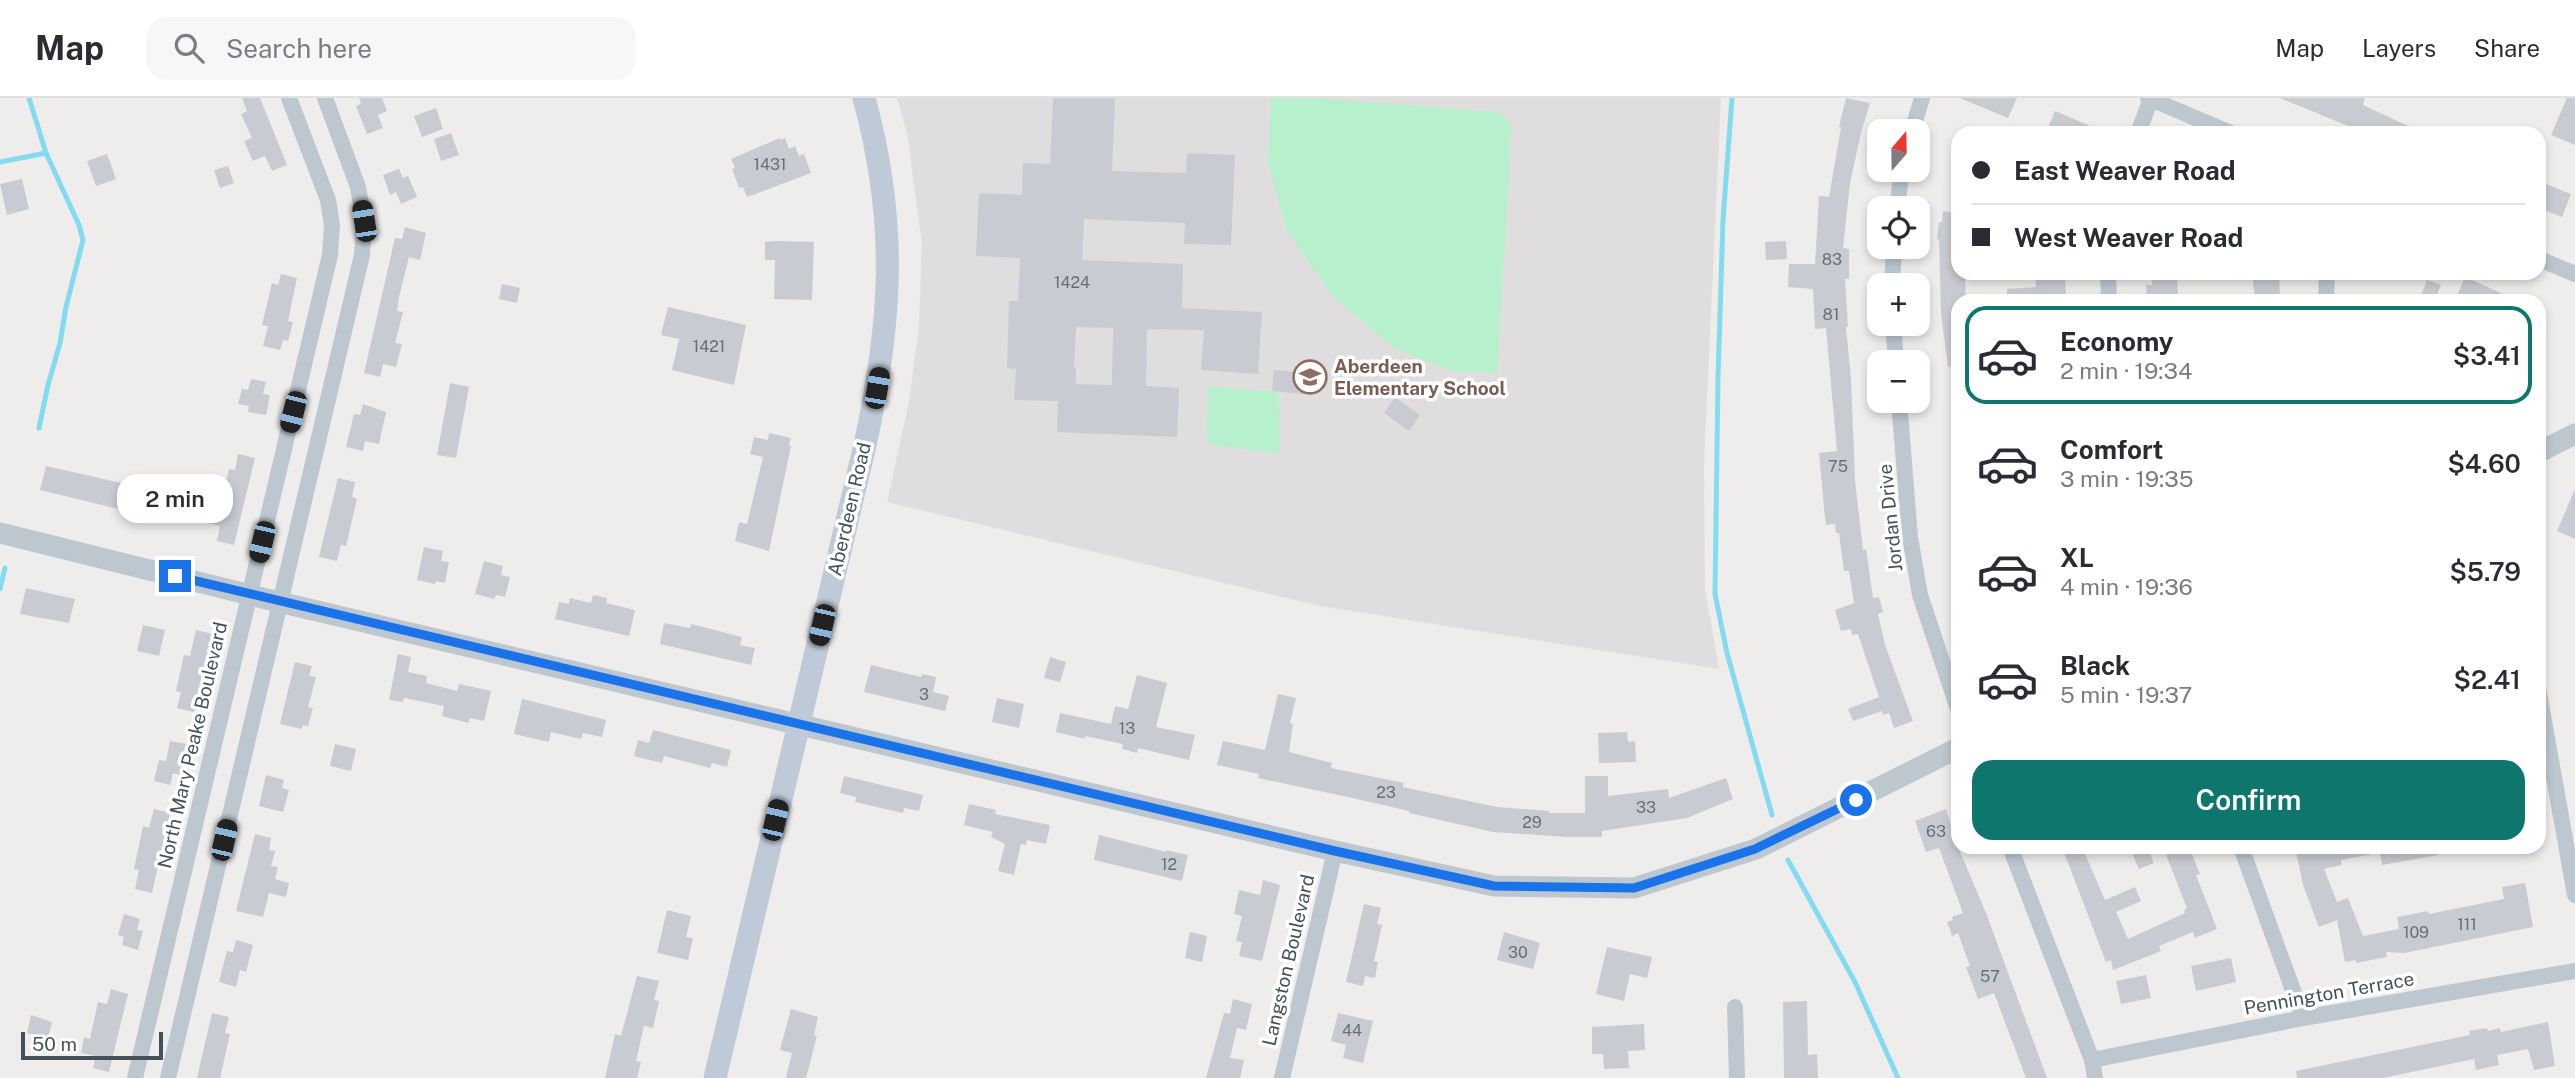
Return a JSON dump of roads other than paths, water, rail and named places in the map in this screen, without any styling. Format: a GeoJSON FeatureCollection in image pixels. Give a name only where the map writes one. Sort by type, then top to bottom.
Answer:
{"type":"FeatureCollection","features":[{"type":"Feature","properties":{"kind":"main road","name":"Aberdeen Road"},"geometry":{"type":"LineString","coordinates":[[715,1078],[865,445],[881,363],[888,283],[887,219],[883,186],[864,98]]}},
{"type":"Feature","properties":{"kind":"street","name":"North Mary Peake Boulevard"},"geometry":{"type":"LineString","coordinates":[[135,1078],[330,255],[332,225],[328,200],[289,98]]}},
{"type":"Feature","properties":{"kind":"street"},"geometry":{"type":"LineString","coordinates":[[168,1078],[362,255],[364,221],[358,187],[325,98]]}},
{"type":"Feature","properties":{"kind":"street"},"geometry":{"type":"LineString","coordinates":[[1916,119],[1922,98]]}},
{"type":"Feature","properties":{"kind":"street"},"geometry":{"type":"LineString","coordinates":[[2140,126],[2150,99],[2214,126]]}},
{"type":"Feature","properties":{"kind":"street"},"geometry":{"type":"LineString","coordinates":[[2546,262],[2575,274]]}},
{"type":"Feature","properties":{"kind":"street","name":"Jordan Drive"},"geometry":{"type":"LineString","coordinates":[[1900,413],[1910,537],[1920,596],[1951,688]]}},
{"type":"Feature","properties":{"kind":"street"},"geometry":{"type":"LineString","coordinates":[[2546,448],[2575,434]]}},
{"type":"Feature","properties":{"kind":"street"},"geometry":{"type":"LineString","coordinates":[[0,533],[249,595],[1335,851],[1494,886],[1634,888],[1755,849],[1951,751]]}},
{"type":"Feature","properties":{"kind":"street"},"geometry":{"type":"LineString","coordinates":[[2546,760],[2575,895]]}},
{"type":"Feature","properties":{"kind":"street","name":"Langston Boulevard"},"geometry":{"type":"LineString","coordinates":[[1282,1078],[1335,851]]}},
{"type":"Feature","properties":{"kind":"street"},"geometry":{"type":"LineString","coordinates":[[2013,854],[2092,1060],[2095,1078]]}},
{"type":"Feature","properties":{"kind":"street"},"geometry":{"type":"LineString","coordinates":[[2244,854],[2303,1018]]}},
{"type":"Feature","properties":{"kind":"street","name":"Pennington Terrace"},"geometry":{"type":"LineString","coordinates":[[2092,1060],[2303,1018],[2575,971]]}},
{"type":"Feature","properties":{"kind":"street"},"geometry":{"type":"LineString","coordinates":[[1735,1007],[1737,1078]]}},
{"type":"Feature","properties":{"kind":"waterway"},"geometry":{"type":"LineString","coordinates":[[29,98],[46,153],[79,225],[83,240],[39,428]]}},
{"type":"Feature","properties":{"kind":"waterway"},"geometry":{"type":"LineString","coordinates":[[1732,98],[1723,220],[1715,594],[1727,653],[1772,815]]}},
{"type":"Feature","properties":{"kind":"waterway"},"geometry":{"type":"LineString","coordinates":[[0,162],[46,153]]}},
{"type":"Feature","properties":{"kind":"waterway"},"geometry":{"type":"LineString","coordinates":[[0,589],[5,568]]}},
{"type":"Feature","properties":{"kind":"waterway"},"geometry":{"type":"LineString","coordinates":[[1788,860],[1855,982],[1898,1078]]}},
{"type":"Feature","properties":{"kind":"place","name":"Aberdeen Elementary School"},"geometry":{"type":"Point","coordinates":[1310,377]}}]}
